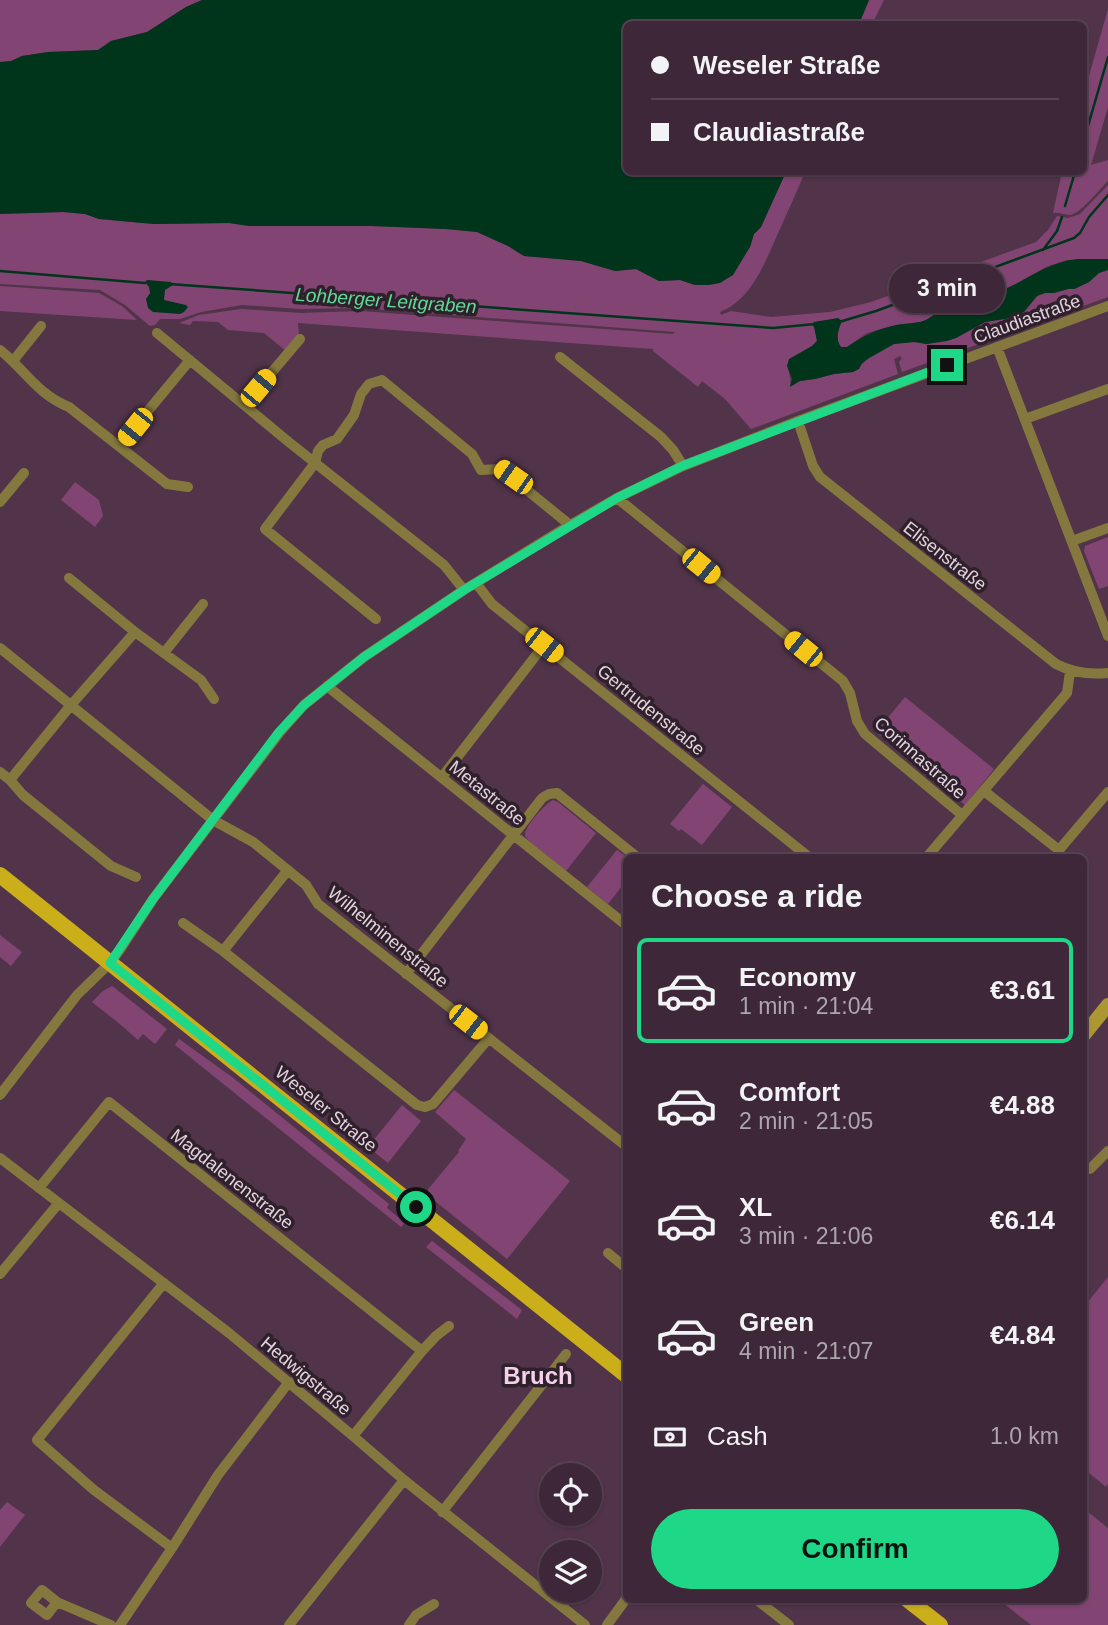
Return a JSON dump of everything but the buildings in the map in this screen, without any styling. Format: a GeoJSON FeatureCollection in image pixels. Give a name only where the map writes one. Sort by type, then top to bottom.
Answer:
{"type":"FeatureCollection","features":[{"type":"Feature","properties":{"kind":"main road","name":"Weseler Straße"},"geometry":{"type":"LineString","coordinates":[[0,875],[623,1373]]}},
{"type":"Feature","properties":{"kind":"main road"},"geometry":{"type":"LineString","coordinates":[[1087,1031],[1108,1005]]}},
{"type":"Feature","properties":{"kind":"main road"},"geometry":{"type":"LineString","coordinates":[[912,1603],[940,1625]]}},
{"type":"Feature","properties":{"kind":"street","name":"Claudiastraße"},"geometry":{"type":"LineString","coordinates":[[0,1095],[77,995],[110,963],[153,899],[279,732],[304,705],[364,657],[464,590],[570,525],[682,466],[1108,306]]}},
{"type":"Feature","properties":{"kind":"street"},"geometry":{"type":"LineString","coordinates":[[13,361],[41,326]]}},
{"type":"Feature","properties":{"kind":"street"},"geometry":{"type":"LineString","coordinates":[[157,333],[444,565],[464,590]]}},
{"type":"Feature","properties":{"kind":"street"},"geometry":{"type":"LineString","coordinates":[[244,405],[300,339]]}},
{"type":"Feature","properties":{"kind":"street"},"geometry":{"type":"LineString","coordinates":[[997,347],[1108,636]]}},
{"type":"Feature","properties":{"kind":"street"},"geometry":{"type":"LineString","coordinates":[[0,350],[54,401],[69,407],[167,484],[188,487]]}},
{"type":"Feature","properties":{"kind":"street"},"geometry":{"type":"LineString","coordinates":[[560,357],[661,437],[682,466]]}},
{"type":"Feature","properties":{"kind":"street"},"geometry":{"type":"LineString","coordinates":[[119,446],[190,360]]}},
{"type":"Feature","properties":{"kind":"street"},"geometry":{"type":"LineString","coordinates":[[376,619],[265,529],[316,463],[318,451],[323,445],[337,439],[354,415],[361,394],[369,384],[382,380],[472,454],[481,470],[501,469],[570,525]]}},
{"type":"Feature","properties":{"kind":"street"},"geometry":{"type":"LineString","coordinates":[[1025,419],[1108,389]]}},
{"type":"Feature","properties":{"kind":"street","name":"Elisenstraße"},"geometry":{"type":"LineString","coordinates":[[797,421],[813,466],[820,477],[1056,664],[1070,672]]}},
{"type":"Feature","properties":{"kind":"street"},"geometry":{"type":"LineString","coordinates":[[0,502],[23,473]]}},
{"type":"Feature","properties":{"kind":"street","name":"Corinnastraße"},"geometry":{"type":"LineString","coordinates":[[617,498],[843,681],[850,693],[857,721],[865,734],[962,815]]}},
{"type":"Feature","properties":{"kind":"street"},"geometry":{"type":"LineString","coordinates":[[1072,541],[1108,528]]}},
{"type":"Feature","properties":{"kind":"street"},"geometry":{"type":"LineString","coordinates":[[69,578],[135,632],[201,680],[214,699]]}},
{"type":"Feature","properties":{"kind":"street","name":"Gertrudenstraße"},"geometry":{"type":"LineString","coordinates":[[475,583],[492,604],[805,854]]}},
{"type":"Feature","properties":{"kind":"street"},"geometry":{"type":"LineString","coordinates":[[164,653],[203,604]]}},
{"type":"Feature","properties":{"kind":"street"},"geometry":{"type":"LineString","coordinates":[[10,780],[135,632]]}},
{"type":"Feature","properties":{"kind":"street"},"geometry":{"type":"LineString","coordinates":[[442,777],[544,645]]}},
{"type":"Feature","properties":{"kind":"street","name":"Wilhelminenstraße"},"geometry":{"type":"LineString","coordinates":[[0,648],[213,820],[253,842],[306,885],[317,904],[623,1144]]}},
{"type":"Feature","properties":{"kind":"street"},"geometry":{"type":"LineString","coordinates":[[929,854],[1067,693],[1070,672],[1108,673]]}},
{"type":"Feature","properties":{"kind":"street","name":"Metastraße"},"geometry":{"type":"LineString","coordinates":[[327,686],[623,923]]}},
{"type":"Feature","properties":{"kind":"street"},"geometry":{"type":"LineString","coordinates":[[0,772],[23,795],[111,866],[136,877]]}},
{"type":"Feature","properties":{"kind":"street"},"geometry":{"type":"LineString","coordinates":[[984,791],[1058,854],[1108,792]]}},
{"type":"Feature","properties":{"kind":"street"},"geometry":{"type":"LineString","coordinates":[[406,974],[542,798],[549,794],[557,793],[633,854]]}},
{"type":"Feature","properties":{"kind":"street"},"geometry":{"type":"LineString","coordinates":[[223,951],[288,870]]}},
{"type":"Feature","properties":{"kind":"street"},"geometry":{"type":"LineString","coordinates":[[183,923],[223,951],[417,1105],[425,1107],[433,1104],[489,1038]]}},
{"type":"Feature","properties":{"kind":"street","name":"Magdalenenstraße"},"geometry":{"type":"LineString","coordinates":[[39,1188],[109,1102],[422,1351]]}},
{"type":"Feature","properties":{"kind":"street"},"geometry":{"type":"LineString","coordinates":[[1087,1169],[1108,1151]]}},
{"type":"Feature","properties":{"kind":"street","name":"Hedwigstraße"},"geometry":{"type":"LineString","coordinates":[[0,1158],[289,1382],[442,1512],[585,1625]]}},
{"type":"Feature","properties":{"kind":"street"},"geometry":{"type":"LineString","coordinates":[[0,1274],[58,1203]]}},
{"type":"Feature","properties":{"kind":"street"},"geometry":{"type":"LineString","coordinates":[[608,1253],[623,1266]]}},
{"type":"Feature","properties":{"kind":"street"},"geometry":{"type":"LineString","coordinates":[[164,1283],[37,1440],[94,1490],[172,1548]]}},
{"type":"Feature","properties":{"kind":"street"},"geometry":{"type":"LineString","coordinates":[[353,1436],[422,1351],[449,1326]]}},
{"type":"Feature","properties":{"kind":"street"},"geometry":{"type":"LineString","coordinates":[[442,1512],[566,1354]]}},
{"type":"Feature","properties":{"kind":"street"},"geometry":{"type":"LineString","coordinates":[[120,1625],[218,1475],[289,1382]]}},
{"type":"Feature","properties":{"kind":"street"},"geometry":{"type":"LineString","coordinates":[[289,1625],[404,1480]]}},
{"type":"Feature","properties":{"kind":"street"},"geometry":{"type":"LineString","coordinates":[[57,1602],[111,1625]]}},
{"type":"Feature","properties":{"kind":"street"},"geometry":{"type":"LineString","coordinates":[[607,1625],[623,1603]]}},
{"type":"Feature","properties":{"kind":"street"},"geometry":{"type":"LineString","coordinates":[[761,1603],[789,1625]]}},
{"type":"Feature","properties":{"kind":"street"},"geometry":{"type":"LineString","coordinates":[[409,1625],[416,1615],[434,1604]]}},
{"type":"Feature","properties":{"kind":"shaded area"},"geometry":{"type":"Polygon","coordinates":[[[0,0],[202,0],[147,32],[111,41],[98,50],[48,52],[0,62],[0,0]]]}},
{"type":"Feature","properties":{"kind":"shaded area"},"geometry":{"type":"Polygon","coordinates":[[[202,0],[869,0],[860,21],[623,21],[623,175],[785,175],[761,227],[754,234],[750,247],[733,275],[720,283],[709,285],[695,285],[680,280],[659,281],[636,269],[615,271],[581,261],[524,256],[477,232],[372,226],[154,224],[99,219],[85,214],[63,212],[0,214],[0,62],[48,52],[98,50],[111,41],[147,32],[202,0]]]}},
{"type":"Feature","properties":{"kind":"shaded area"},"geometry":{"type":"Polygon","coordinates":[[[869,0],[884,0],[874,21],[860,21],[869,0]]]}},
{"type":"Feature","properties":{"kind":"shaded area"},"geometry":{"type":"Polygon","coordinates":[[[1108,9],[1108,107],[1091,165],[1108,160],[1108,181],[1074,214],[1053,213],[1061,175],[1087,175],[1087,83],[1108,9]]]}},
{"type":"Feature","properties":{"kind":"shaded area"},"geometry":{"type":"Polygon","coordinates":[[[785,175],[804,175],[757,278],[741,298],[720,312],[721,315],[731,311],[771,317],[830,312],[871,302],[1036,242],[1057,216],[1068,218],[1080,214],[1108,185],[1108,259],[1067,260],[1046,267],[996,293],[944,307],[931,318],[921,322],[867,333],[847,347],[841,347],[838,341],[842,321],[838,319],[814,322],[817,341],[789,360],[790,386],[799,381],[853,372],[869,358],[894,344],[927,344],[956,338],[985,322],[1011,318],[1024,312],[1037,296],[1075,289],[1108,270],[1108,297],[902,372],[900,356],[894,359],[898,374],[751,429],[725,399],[702,381],[698,387],[653,349],[298,323],[299,335],[286,351],[264,333],[228,330],[218,322],[193,321],[190,325],[179,323],[199,315],[241,309],[301,313],[360,311],[673,334],[675,332],[359,308],[300,309],[242,305],[201,312],[180,319],[160,319],[150,326],[125,305],[100,290],[0,284],[0,214],[63,212],[85,214],[99,219],[154,224],[372,226],[477,232],[524,256],[581,261],[615,271],[636,269],[659,281],[680,280],[695,285],[750,247],[754,234],[761,227],[785,175]]]}},
{"type":"Feature","properties":{"kind":"shaded area"},"geometry":{"type":"Polygon","coordinates":[[[1078,259],[1108,259],[1108,270],[1074,289],[1037,296],[1024,312],[1011,318],[985,322],[947,341],[894,344],[869,358],[853,372],[800,381],[790,387],[792,379],[787,366],[789,359],[817,341],[812,325],[814,322],[838,318],[842,321],[838,341],[841,347],[847,347],[876,331],[923,321],[952,304],[992,294],[1046,268],[1078,259]]]}},
{"type":"Feature","properties":{"kind":"shaded area"},"geometry":{"type":"Polygon","coordinates":[[[145,282],[171,282],[173,285],[165,290],[164,300],[188,307],[180,314],[153,312],[148,308],[146,299],[150,293],[145,282]]]}},
{"type":"Feature","properties":{"kind":"shaded area"},"geometry":{"type":"Polygon","coordinates":[[[0,286],[99,293],[122,306],[137,320],[0,311],[0,286]]]}},
{"type":"Feature","properties":{"kind":"shaded area"},"geometry":{"type":"Polygon","coordinates":[[[75,482],[99,500],[103,516],[95,527],[61,500],[75,482]]]}},
{"type":"Feature","properties":{"kind":"shaded area"},"geometry":{"type":"Polygon","coordinates":[[[1108,537],[1108,586],[1099,589],[1084,551],[1085,546],[1108,537]]]}},
{"type":"Feature","properties":{"kind":"shaded area"},"geometry":{"type":"Polygon","coordinates":[[[905,697],[994,769],[965,805],[876,732],[905,697]]]}},
{"type":"Feature","properties":{"kind":"shaded area"},"geometry":{"type":"Polygon","coordinates":[[[703,784],[732,807],[702,845],[670,824],[703,784]]]}},
{"type":"Feature","properties":{"kind":"shaded area"},"geometry":{"type":"Polygon","coordinates":[[[553,800],[596,833],[566,871],[525,836],[532,821],[553,800]]]}},
{"type":"Feature","properties":{"kind":"shaded area"},"geometry":{"type":"Polygon","coordinates":[[[617,850],[623,854],[623,885],[608,904],[587,887],[617,850]]]}},
{"type":"Feature","properties":{"kind":"shaded area"},"geometry":{"type":"Polygon","coordinates":[[[0,935],[22,952],[11,966],[0,957],[0,935]]]}},
{"type":"Feature","properties":{"kind":"shaded area"},"geometry":{"type":"Polygon","coordinates":[[[112,986],[167,1029],[155,1044],[143,1034],[138,1040],[92,1002],[112,986]]]}},
{"type":"Feature","properties":{"kind":"shaded area"},"geometry":{"type":"Polygon","coordinates":[[[179,1039],[232,1077],[389,1204],[387,1208],[405,1223],[401,1227],[175,1045],[179,1039]]]}},
{"type":"Feature","properties":{"kind":"shaded area"},"geometry":{"type":"Polygon","coordinates":[[[454,1090],[570,1181],[507,1259],[425,1193],[459,1152],[466,1139],[435,1112],[454,1090]]]}},
{"type":"Feature","properties":{"kind":"shaded area"},"geometry":{"type":"Polygon","coordinates":[[[402,1105],[421,1121],[388,1163],[368,1147],[402,1105]]]}},
{"type":"Feature","properties":{"kind":"shaded area"},"geometry":{"type":"Polygon","coordinates":[[[432,1241],[522,1310],[517,1319],[426,1247],[432,1241]]]}},
{"type":"Feature","properties":{"kind":"shaded area"},"geometry":{"type":"Polygon","coordinates":[[[1108,1277],[1106,1487],[1087,1471],[1087,1303],[1108,1277]]]}},
{"type":"Feature","properties":{"kind":"shaded area"},"geometry":{"type":"Polygon","coordinates":[[[7,1502],[25,1515],[0,1547],[0,1510],[7,1502]]]}},
{"type":"Feature","properties":{"kind":"shaded area"},"geometry":{"type":"Polygon","coordinates":[[[1087,1511],[1108,1528],[1108,1625],[1031,1625],[1003,1603],[1087,1603],[1087,1511]]]}},
{"type":"Feature","properties":{"kind":"waterway"},"geometry":{"type":"LineString","coordinates":[[1087,129],[1108,57]]}},
{"type":"Feature","properties":{"kind":"waterway"},"geometry":{"type":"LineString","coordinates":[[1065,206],[1074,175]]}},
{"type":"Feature","properties":{"kind":"waterway"},"geometry":{"type":"LineString","coordinates":[[839,322],[1074,238],[1108,195]]}},
{"type":"Feature","properties":{"kind":"waterway"},"geometry":{"type":"LineString","coordinates":[[1043,250],[1057,231],[1062,217]]}},
{"type":"Feature","properties":{"kind":"waterway","name":"Lohberger Leitgraben"},"geometry":{"type":"LineString","coordinates":[[0,271],[145,283]]}},
{"type":"Feature","properties":{"kind":"waterway","name":"Lohberger Leitgraben"},"geometry":{"type":"LineString","coordinates":[[169,284],[773,328],[815,324]]}},
{"type":"Feature","properties":{"kind":"district","name":"Bruch"},"geometry":{"type":"Point","coordinates":[538,1376]}},
{"type":"Feature","properties":{"kind":"route"},"geometry":{"type":"LineString","coordinates":[[416,1207],[110,963],[153,899],[279,732],[304,705],[364,657],[464,590],[617,498],[682,466],[947,365]]}}]}
